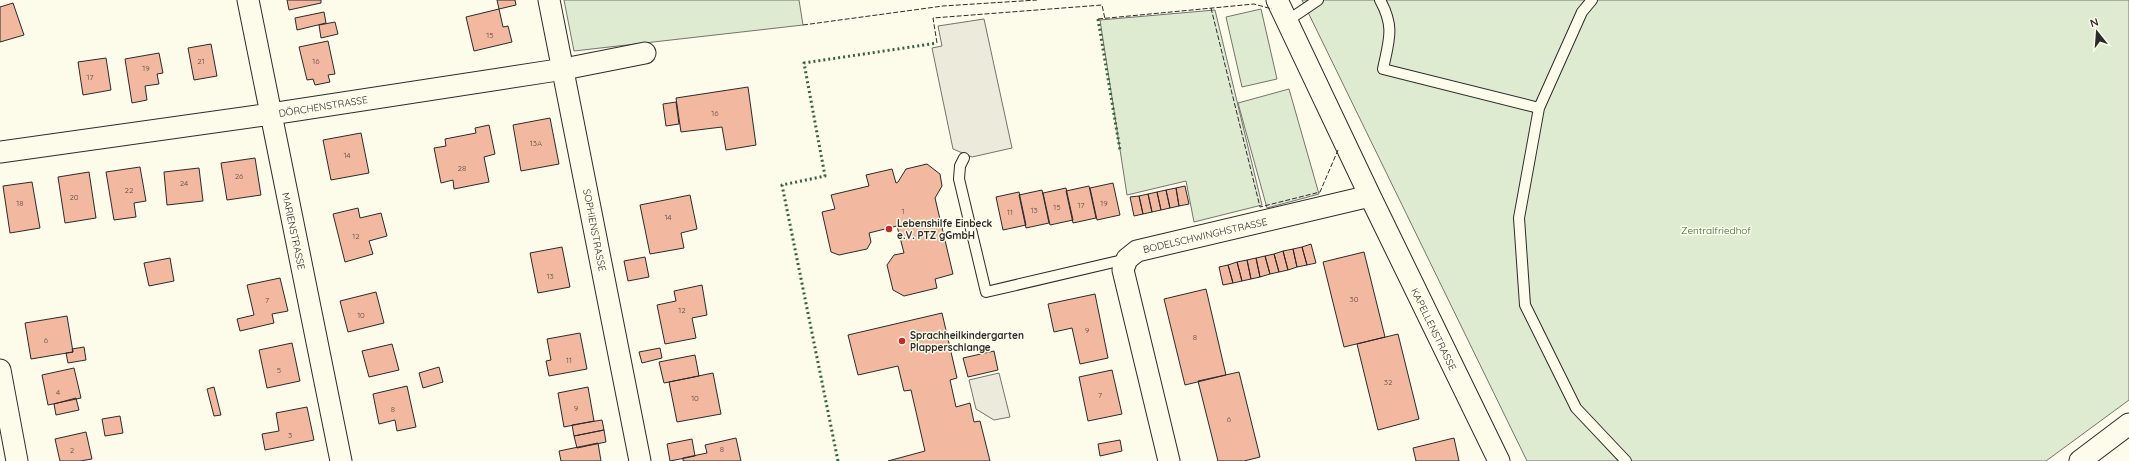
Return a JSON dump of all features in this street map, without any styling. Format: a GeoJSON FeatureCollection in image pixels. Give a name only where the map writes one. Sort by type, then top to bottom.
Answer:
{"type":"FeatureCollection","features":[{"type":"Feature","properties":{"kind":"street","name":"MARIENSTRASSE"},"geometry":{"type":"LineString","coordinates":[[248,0],[341,461]]}},
{"type":"Feature","properties":{"kind":"street","name":"SOPHIENSTRASSE"},"geometry":{"type":"LineString","coordinates":[[549,0],[564,69],[640,461]]}},
{"type":"Feature","properties":{"kind":"street","name":"KAPELLENSTRASSE"},"geometry":{"type":"LineString","coordinates":[[1278,0],[1370,196],[1499,461]]}},
{"type":"Feature","properties":{"kind":"street","name":"DÖRCHENSTRASSE"},"geometry":{"type":"LineString","coordinates":[[0,152],[270,114],[564,69],[645,53]]}},
{"type":"Feature","properties":{"kind":"street","name":"BODELSCHWINGHSTRASSE"},"geometry":{"type":"LineString","coordinates":[[1127,259],[1137,252],[1370,196]]}},
{"type":"Feature","properties":{"kind":"street"},"geometry":{"type":"LineString","coordinates":[[1127,259],[1123,270],[1168,461]]}},
{"type":"Feature","properties":{"kind":"street"},"geometry":{"type":"LineString","coordinates":[[0,370],[17,461]]}},
{"type":"Feature","properties":{"kind":"street"},"geometry":{"type":"LineString","coordinates":[[2080,461],[2129,424]]}},
{"type":"Feature","properties":{"kind":"lane"},"geometry":{"type":"LineString","coordinates":[[1287,21],[1318,0]]}},
{"type":"Feature","properties":{"kind":"lane"},"geometry":{"type":"LineString","coordinates":[[1380,0],[1389,15],[1390,37],[1383,68],[1539,108]]}},
{"type":"Feature","properties":{"kind":"lane"},"geometry":{"type":"LineString","coordinates":[[1592,0],[1582,12],[1539,108],[1518,218],[1525,305],[1576,408],[1626,461]]}},
{"type":"Feature","properties":{"kind":"lane"},"geometry":{"type":"LineString","coordinates":[[964,158],[960,166],[959,179],[986,292],[1127,259]]}},
{"type":"Feature","properties":{"kind":"green space"},"geometry":{"type":"Polygon","coordinates":[[[564,0],[799,0],[803,25],[574,51],[564,0]]]}},
{"type":"Feature","properties":{"kind":"green space","name":"Zentralfriedhof"},"geometry":{"type":"Polygon","coordinates":[[[1302,0],[2129,0],[2129,400],[2046,461],[1527,461],[1302,0]]]}},
{"type":"Feature","properties":{"kind":"green space"},"geometry":{"type":"Polygon","coordinates":[[[1261,9],[1277,79],[1242,87],[1226,17],[1261,9]]]}},
{"type":"Feature","properties":{"kind":"green space"},"geometry":{"type":"Polygon","coordinates":[[[1215,10],[1262,205],[1194,222],[1186,181],[1127,195],[1100,20],[1215,10]]]}},
{"type":"Feature","properties":{"kind":"green space"},"geometry":{"type":"Polygon","coordinates":[[[1289,89],[1319,194],[1267,208],[1238,103],[1289,89]]]}},
{"type":"Feature","properties":{"kind":"shaded area"},"geometry":{"type":"Polygon","coordinates":[[[984,19],[1012,148],[972,157],[953,149],[932,48],[942,46],[938,26],[984,19]]]}},
{"type":"Feature","properties":{"kind":"shaded area"},"geometry":{"type":"Polygon","coordinates":[[[999,373],[1010,417],[994,420],[976,409],[969,380],[999,373]]]}},
{"type":"Feature","properties":{"kind":"building"},"geometry":{"type":"Polygon","coordinates":[[[287,0],[321,0],[321,3],[289,10],[287,0]]]}},
{"type":"Feature","properties":{"kind":"building"},"geometry":{"type":"Polygon","coordinates":[[[497,0],[515,0],[516,5],[499,9],[497,0]]]}},
{"type":"Feature","properties":{"kind":"building"},"geometry":{"type":"Polygon","coordinates":[[[13,3],[24,35],[0,42],[0,7],[13,3]]]}},
{"type":"Feature","properties":{"kind":"building"},"geometry":{"type":"Polygon","coordinates":[[[499,9],[503,27],[508,26],[512,42],[474,51],[466,17],[499,9]]]}},
{"type":"Feature","properties":{"kind":"building"},"geometry":{"type":"Polygon","coordinates":[[[324,12],[326,23],[297,30],[295,18],[324,12]]]}},
{"type":"Feature","properties":{"kind":"building"},"geometry":{"type":"Polygon","coordinates":[[[335,22],[338,34],[321,38],[319,25],[335,22]]]}},
{"type":"Feature","properties":{"kind":"building"},"geometry":{"type":"Polygon","coordinates":[[[328,41],[335,74],[328,75],[330,82],[315,85],[313,79],[307,80],[299,47],[328,41]]]}},
{"type":"Feature","properties":{"kind":"building"},"geometry":{"type":"Polygon","coordinates":[[[211,44],[217,76],[194,80],[188,48],[211,44]]]}},
{"type":"Feature","properties":{"kind":"building"},"geometry":{"type":"Polygon","coordinates":[[[159,53],[163,73],[157,74],[159,84],[145,86],[147,100],[132,103],[125,59],[159,53]]]}},
{"type":"Feature","properties":{"kind":"building"},"geometry":{"type":"Polygon","coordinates":[[[106,58],[111,90],[83,95],[78,62],[106,58]]]}},
{"type":"Feature","properties":{"kind":"building"},"geometry":{"type":"Polygon","coordinates":[[[748,87],[756,145],[726,150],[722,127],[681,132],[676,98],[748,87]]]}},
{"type":"Feature","properties":{"kind":"building"},"geometry":{"type":"Polygon","coordinates":[[[676,102],[679,124],[666,126],[663,104],[676,102]]]}},
{"type":"Feature","properties":{"kind":"building"},"geometry":{"type":"Polygon","coordinates":[[[550,118],[559,164],[521,171],[513,125],[550,118]]]}},
{"type":"Feature","properties":{"kind":"building"},"geometry":{"type":"Polygon","coordinates":[[[489,125],[495,154],[484,157],[489,182],[454,189],[453,180],[441,183],[434,148],[446,146],[445,139],[476,133],[475,128],[489,125]]]}},
{"type":"Feature","properties":{"kind":"building"},"geometry":{"type":"Polygon","coordinates":[[[361,133],[369,173],[331,180],[323,140],[361,133]]]}},
{"type":"Feature","properties":{"kind":"building"},"geometry":{"type":"Polygon","coordinates":[[[255,158],[261,195],[227,200],[221,163],[255,158]]]}},
{"type":"Feature","properties":{"kind":"building"},"geometry":{"type":"Polygon","coordinates":[[[927,164],[940,174],[942,186],[935,198],[953,274],[935,279],[937,288],[904,296],[893,290],[887,265],[894,255],[904,253],[897,226],[869,233],[871,242],[867,249],[839,255],[831,252],[822,212],[835,209],[831,195],[869,186],[866,175],[892,169],[896,183],[906,169],[927,164]]]}},
{"type":"Feature","properties":{"kind":"building"},"geometry":{"type":"Polygon","coordinates":[[[140,167],[146,201],[134,203],[136,217],[114,220],[106,172],[140,167]]]}},
{"type":"Feature","properties":{"kind":"building"},"geometry":{"type":"Polygon","coordinates":[[[199,168],[203,201],[167,205],[164,172],[199,168]]]}},
{"type":"Feature","properties":{"kind":"building"},"geometry":{"type":"Polygon","coordinates":[[[89,172],[96,218],[65,223],[58,177],[89,172]]]}},
{"type":"Feature","properties":{"kind":"building"},"geometry":{"type":"Polygon","coordinates":[[[32,182],[40,228],[10,233],[3,186],[32,182]]]}},
{"type":"Feature","properties":{"kind":"building"},"geometry":{"type":"Polygon","coordinates":[[[1113,183],[1120,215],[1097,220],[1090,188],[1113,183]]]}},
{"type":"Feature","properties":{"kind":"building"},"geometry":{"type":"Polygon","coordinates":[[[1089,186],[1096,218],[1073,223],[1066,191],[1089,186]]]}},
{"type":"Feature","properties":{"kind":"building"},"geometry":{"type":"Polygon","coordinates":[[[1185,186],[1189,204],[1179,206],[1176,188],[1185,186]]]}},
{"type":"Feature","properties":{"kind":"building"},"geometry":{"type":"Polygon","coordinates":[[[1066,188],[1073,220],[1050,225],[1043,193],[1066,188]]]}},
{"type":"Feature","properties":{"kind":"building"},"geometry":{"type":"Polygon","coordinates":[[[1176,188],[1179,206],[1170,208],[1166,190],[1176,188]]]}},
{"type":"Feature","properties":{"kind":"building"},"geometry":{"type":"Polygon","coordinates":[[[1042,190],[1049,223],[1026,228],[1019,195],[1042,190]]]}},
{"type":"Feature","properties":{"kind":"building"},"geometry":{"type":"Polygon","coordinates":[[[1166,190],[1170,208],[1161,210],[1157,192],[1166,190]]]}},
{"type":"Feature","properties":{"kind":"building"},"geometry":{"type":"Polygon","coordinates":[[[1019,192],[1026,225],[1003,230],[996,197],[1019,192]]]}},
{"type":"Feature","properties":{"kind":"building"},"geometry":{"type":"Polygon","coordinates":[[[1157,192],[1161,210],[1152,212],[1148,194],[1157,192]]]}},
{"type":"Feature","properties":{"kind":"building"},"geometry":{"type":"Polygon","coordinates":[[[1148,194],[1152,212],[1143,214],[1139,196],[1148,194]]]}},
{"type":"Feature","properties":{"kind":"building"},"geometry":{"type":"Polygon","coordinates":[[[690,195],[697,229],[681,233],[684,248],[650,254],[640,205],[690,195]]]}},
{"type":"Feature","properties":{"kind":"building"},"geometry":{"type":"Polygon","coordinates":[[[1139,196],[1143,214],[1134,216],[1130,197],[1139,196]]]}},
{"type":"Feature","properties":{"kind":"building"},"geometry":{"type":"Polygon","coordinates":[[[358,208],[360,218],[381,213],[387,236],[369,241],[373,254],[345,262],[333,214],[358,208]]]}},
{"type":"Feature","properties":{"kind":"building"},"geometry":{"type":"Polygon","coordinates":[[[1311,244],[1316,263],[1307,265],[1302,247],[1311,244]]]}},
{"type":"Feature","properties":{"kind":"building"},"geometry":{"type":"Polygon","coordinates":[[[562,247],[570,287],[538,293],[530,253],[562,247]]]}},
{"type":"Feature","properties":{"kind":"building"},"geometry":{"type":"Polygon","coordinates":[[[1302,247],[1307,265],[1297,267],[1293,249],[1302,247]]]}},
{"type":"Feature","properties":{"kind":"building"},"geometry":{"type":"Polygon","coordinates":[[[1293,249],[1297,267],[1288,270],[1283,251],[1293,249]]]}},
{"type":"Feature","properties":{"kind":"building"},"geometry":{"type":"Polygon","coordinates":[[[1283,251],[1288,270],[1279,272],[1274,254],[1283,251]]]}},
{"type":"Feature","properties":{"kind":"building"},"geometry":{"type":"Polygon","coordinates":[[[1364,252],[1385,337],[1344,347],[1323,262],[1364,252]]]}},
{"type":"Feature","properties":{"kind":"building"},"geometry":{"type":"Polygon","coordinates":[[[1274,254],[1279,272],[1270,274],[1265,256],[1274,254]]]}},
{"type":"Feature","properties":{"kind":"building"},"geometry":{"type":"Polygon","coordinates":[[[1265,256],[1270,274],[1260,277],[1256,258],[1265,256]]]}},
{"type":"Feature","properties":{"kind":"building"},"geometry":{"type":"Polygon","coordinates":[[[645,257],[649,277],[628,281],[624,261],[645,257]]]}},
{"type":"Feature","properties":{"kind":"building"},"geometry":{"type":"Polygon","coordinates":[[[170,258],[174,281],[149,286],[144,263],[170,258]]]}},
{"type":"Feature","properties":{"kind":"building"},"geometry":{"type":"Polygon","coordinates":[[[1256,258],[1260,277],[1251,279],[1247,260],[1256,258]]]}},
{"type":"Feature","properties":{"kind":"building"},"geometry":{"type":"Polygon","coordinates":[[[1247,260],[1251,279],[1242,281],[1237,262],[1247,260]]]}},
{"type":"Feature","properties":{"kind":"building"},"geometry":{"type":"Polygon","coordinates":[[[1237,262],[1242,281],[1233,283],[1228,265],[1237,262]]]}},
{"type":"Feature","properties":{"kind":"building"},"geometry":{"type":"Polygon","coordinates":[[[1228,265],[1233,283],[1223,285],[1219,267],[1228,265]]]}},
{"type":"Feature","properties":{"kind":"building"},"geometry":{"type":"Polygon","coordinates":[[[280,278],[288,311],[272,314],[274,323],[240,331],[237,319],[254,315],[247,285],[280,278]]]}},
{"type":"Feature","properties":{"kind":"building"},"geometry":{"type":"Polygon","coordinates":[[[702,285],[707,315],[692,318],[696,338],[665,344],[657,305],[676,301],[674,291],[702,285]]]}},
{"type":"Feature","properties":{"kind":"building"},"geometry":{"type":"Polygon","coordinates":[[[1206,289],[1226,375],[1185,385],[1164,299],[1206,289]]]}},
{"type":"Feature","properties":{"kind":"building"},"geometry":{"type":"Polygon","coordinates":[[[376,292],[384,323],[348,332],[340,301],[376,292]]]}},
{"type":"Feature","properties":{"kind":"building"},"geometry":{"type":"Polygon","coordinates":[[[1095,294],[1108,358],[1080,364],[1072,328],[1054,332],[1048,304],[1095,294]]]}},
{"type":"Feature","properties":{"kind":"building"},"geometry":{"type":"Polygon","coordinates":[[[942,313],[957,378],[950,380],[956,407],[970,403],[974,422],[980,421],[990,461],[888,461],[925,451],[911,390],[904,391],[898,366],[858,375],[848,335],[942,313]]]}},
{"type":"Feature","properties":{"kind":"building"},"geometry":{"type":"Polygon","coordinates":[[[67,316],[73,352],[31,359],[25,323],[67,316]]]}},
{"type":"Feature","properties":{"kind":"building"},"geometry":{"type":"Polygon","coordinates":[[[580,333],[587,369],[549,376],[546,361],[551,360],[547,339],[580,333]]]}},
{"type":"Feature","properties":{"kind":"building"},"geometry":{"type":"Polygon","coordinates":[[[1398,334],[1419,419],[1378,430],[1357,344],[1398,334]]]}},
{"type":"Feature","properties":{"kind":"building"},"geometry":{"type":"Polygon","coordinates":[[[292,343],[300,381],[267,388],[259,350],[292,343]]]}},
{"type":"Feature","properties":{"kind":"building"},"geometry":{"type":"Polygon","coordinates":[[[392,344],[399,370],[369,377],[362,351],[392,344]]]}},
{"type":"Feature","properties":{"kind":"building"},"geometry":{"type":"Polygon","coordinates":[[[84,347],[86,360],[68,363],[66,353],[73,352],[72,349],[84,347]]]}},
{"type":"Feature","properties":{"kind":"building"},"geometry":{"type":"Polygon","coordinates":[[[660,348],[662,358],[642,363],[639,352],[660,348]]]}},
{"type":"Feature","properties":{"kind":"building"},"geometry":{"type":"Polygon","coordinates":[[[994,351],[998,370],[968,377],[963,358],[994,351]]]}},
{"type":"Feature","properties":{"kind":"building"},"geometry":{"type":"Polygon","coordinates":[[[695,355],[699,376],[664,383],[659,362],[695,355]]]}},
{"type":"Feature","properties":{"kind":"building"},"geometry":{"type":"Polygon","coordinates":[[[439,367],[443,382],[423,388],[419,373],[439,367]]]}},
{"type":"Feature","properties":{"kind":"building"},"geometry":{"type":"Polygon","coordinates":[[[74,368],[81,398],[48,405],[42,375],[74,368]]]}},
{"type":"Feature","properties":{"kind":"building"},"geometry":{"type":"Polygon","coordinates":[[[1112,370],[1122,414],[1088,421],[1079,377],[1112,370]]]}},
{"type":"Feature","properties":{"kind":"building"},"geometry":{"type":"Polygon","coordinates":[[[1239,372],[1260,457],[1244,461],[1218,461],[1198,381],[1239,372]]]}},
{"type":"Feature","properties":{"kind":"building"},"geometry":{"type":"Polygon","coordinates":[[[713,373],[721,414],[677,422],[669,382],[713,373]]]}},
{"type":"Feature","properties":{"kind":"building"},"geometry":{"type":"Polygon","coordinates":[[[407,386],[416,427],[397,431],[395,420],[379,424],[373,394],[407,386]]]}},
{"type":"Feature","properties":{"kind":"building"},"geometry":{"type":"Polygon","coordinates":[[[214,387],[221,415],[214,416],[207,389],[214,387]]]}},
{"type":"Feature","properties":{"kind":"building"},"geometry":{"type":"Polygon","coordinates":[[[588,387],[594,421],[564,427],[558,393],[588,387]]]}},
{"type":"Feature","properties":{"kind":"building"},"geometry":{"type":"Polygon","coordinates":[[[76,398],[79,410],[56,415],[54,404],[76,398]]]}},
{"type":"Feature","properties":{"kind":"building"},"geometry":{"type":"Polygon","coordinates":[[[307,407],[314,440],[265,450],[262,434],[279,431],[276,413],[307,407]]]}},
{"type":"Feature","properties":{"kind":"building"},"geometry":{"type":"Polygon","coordinates":[[[120,416],[123,433],[105,436],[102,419],[120,416]]]}},
{"type":"Feature","properties":{"kind":"building"},"geometry":{"type":"Polygon","coordinates":[[[602,420],[604,430],[574,436],[572,425],[602,420]]]}},
{"type":"Feature","properties":{"kind":"building"},"geometry":{"type":"Polygon","coordinates":[[[604,430],[606,442],[577,448],[574,436],[604,430]]]}},
{"type":"Feature","properties":{"kind":"building"},"geometry":{"type":"Polygon","coordinates":[[[86,432],[92,459],[80,461],[60,461],[55,439],[86,432]]]}},
{"type":"Feature","properties":{"kind":"building"},"geometry":{"type":"Polygon","coordinates":[[[736,438],[741,461],[683,461],[683,458],[707,453],[705,445],[736,438]]]}},
{"type":"Feature","properties":{"kind":"building"},"geometry":{"type":"Polygon","coordinates":[[[1454,438],[1459,461],[1416,461],[1413,448],[1454,438]]]}},
{"type":"Feature","properties":{"kind":"building"},"geometry":{"type":"Polygon","coordinates":[[[692,439],[695,456],[670,461],[667,444],[692,439]]]}},
{"type":"Feature","properties":{"kind":"building"},"geometry":{"type":"Polygon","coordinates":[[[1120,440],[1122,451],[1100,456],[1098,444],[1120,440]]]}},
{"type":"Feature","properties":{"kind":"building"},"geometry":{"type":"Polygon","coordinates":[[[598,443],[601,461],[561,461],[559,451],[598,443]]]}},
{"type":"Feature","properties":{"kind":"hedge"},"geometry":{"type":"LineString","coordinates":[[1098,19],[1120,150]]}},
{"type":"Feature","properties":{"kind":"hedge"},"geometry":{"type":"LineString","coordinates":[[838,461],[782,185],[825,176],[804,63],[937,43]]}},
{"type":"Feature","properties":{"kind":"fence"},"geometry":{"type":"LineString","coordinates":[[803,25],[943,6],[1037,0]]}},
{"type":"Feature","properties":{"kind":"fence"},"geometry":{"type":"LineString","coordinates":[[1098,19],[1254,4],[1272,9]]}},
{"type":"Feature","properties":{"kind":"fence"},"geometry":{"type":"LineString","coordinates":[[937,43],[933,18],[1102,5],[1105,19]]}},
{"type":"Feature","properties":{"kind":"fence"},"geometry":{"type":"LineString","coordinates":[[1211,8],[1260,207],[1320,192],[1338,150]]}},
{"type":"Feature","properties":{"kind":"place","name":"Lebenshilfe Einbeck e.V. PTZ gGmbH"},"geometry":{"type":"Point","coordinates":[889,229]}},
{"type":"Feature","properties":{"kind":"place","name":"Sprachheilkindergarten Plapperschlange"},"geometry":{"type":"Point","coordinates":[902,341]}}]}
